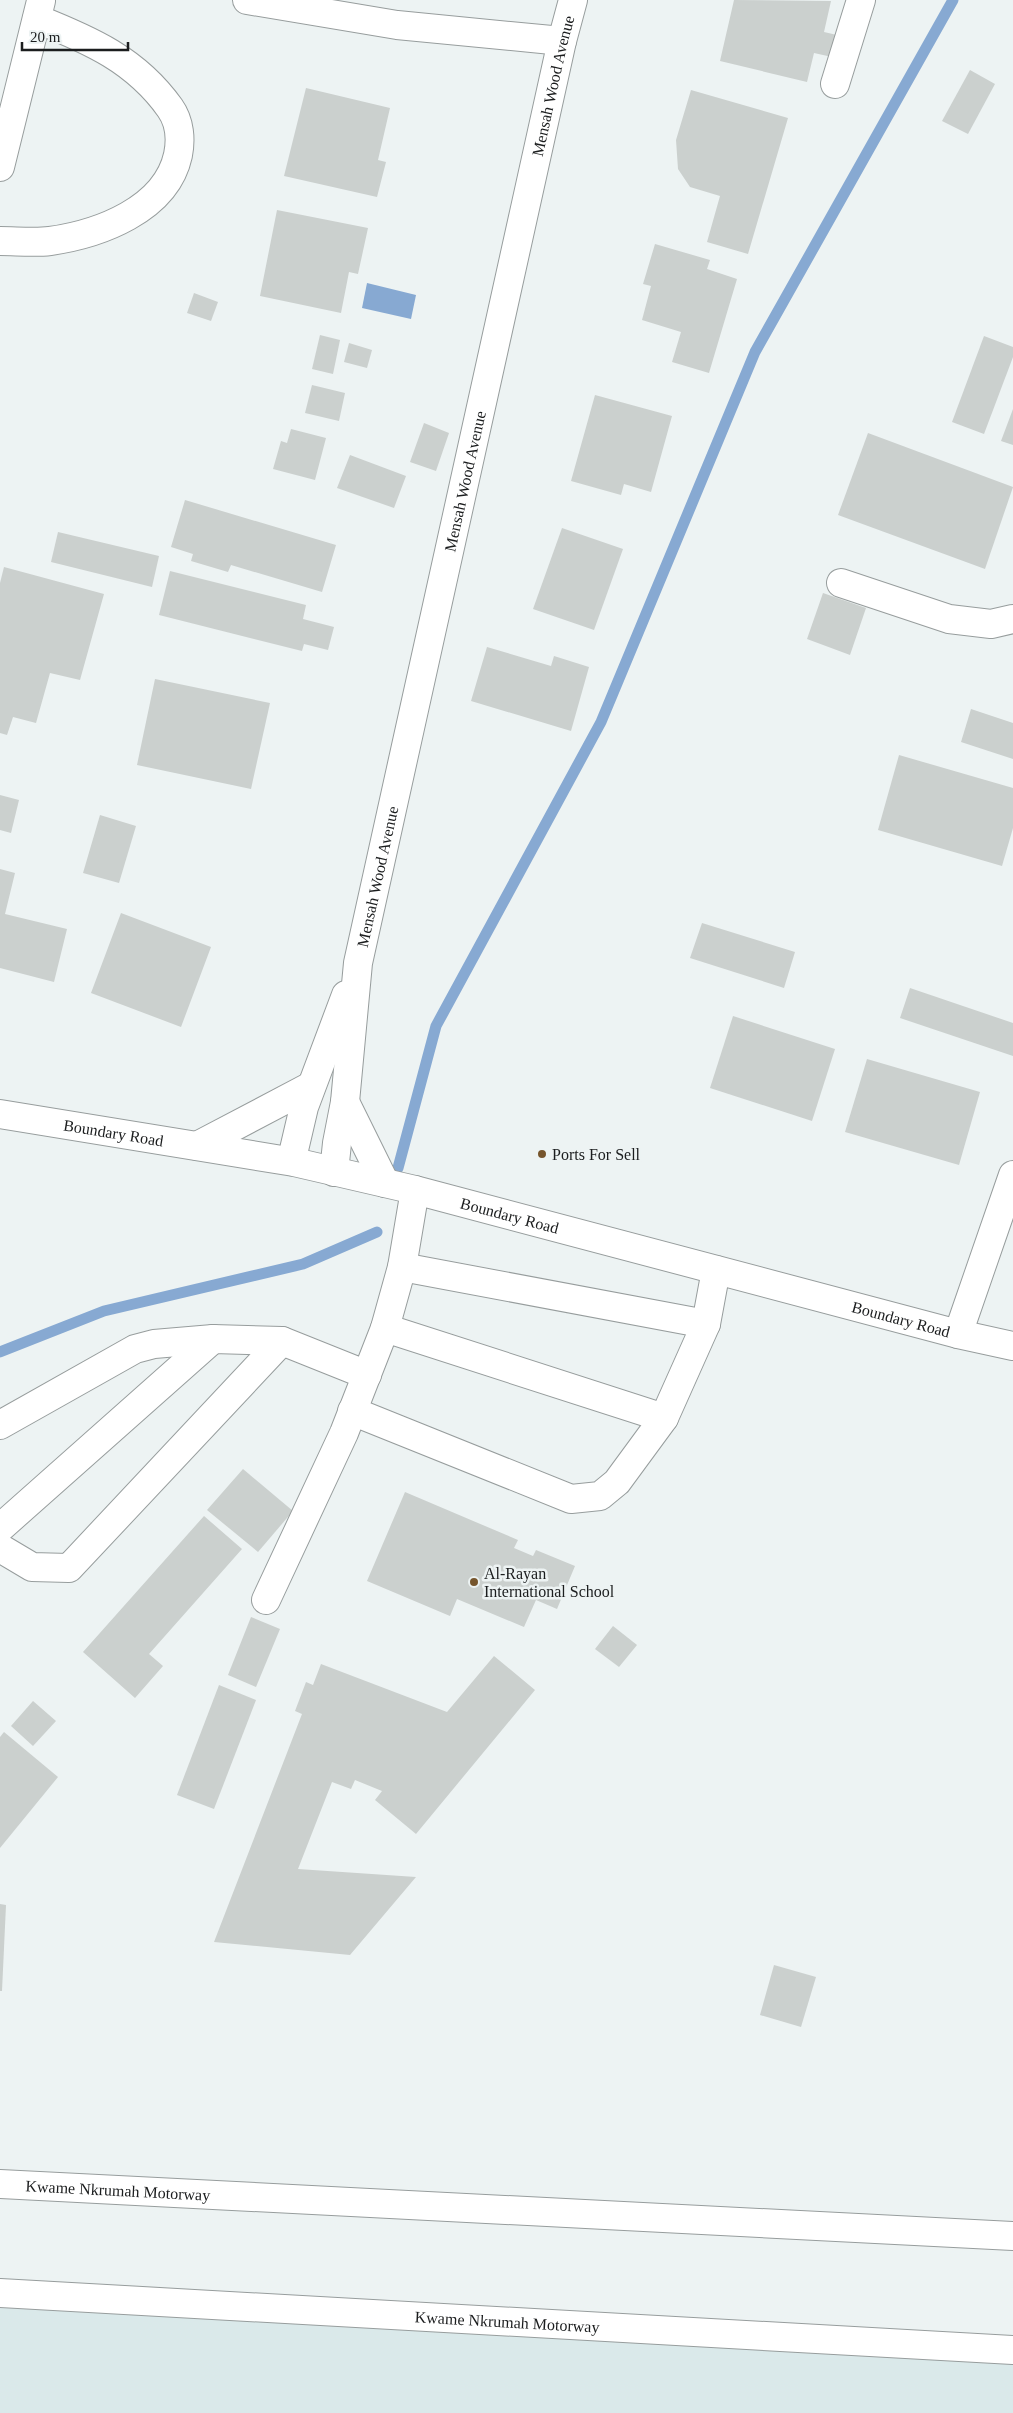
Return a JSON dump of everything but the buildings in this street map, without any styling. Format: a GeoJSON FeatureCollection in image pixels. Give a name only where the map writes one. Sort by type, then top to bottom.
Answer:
{"type":"FeatureCollection","features":[{"type":"Feature","properties":{"kind":"main road"},"geometry":{"type":"LineString","coordinates":[[247,0],[397,25],[562,41]]}},
{"type":"Feature","properties":{"kind":"main road","name":"Mensah Wood Avenue"},"geometry":{"type":"LineString","coordinates":[[334,1172],[345,1102],[358,963],[562,41],[573,0]]}},
{"type":"Feature","properties":{"kind":"main road"},"geometry":{"type":"LineString","coordinates":[[835,84],[861,0]]}},
{"type":"Feature","properties":{"kind":"main road"},"geometry":{"type":"LineString","coordinates":[[0,167],[39,9],[134,67],[172,110],[181,139],[175,169],[156,197],[114,224],[49,241],[0,241]]}},
{"type":"Feature","properties":{"kind":"main road"},"geometry":{"type":"LineString","coordinates":[[840,583],[949,619],[991,624],[1013,618]]}},
{"type":"Feature","properties":{"kind":"main road","name":"Mensah Wood Avenue"},"geometry":{"type":"LineString","coordinates":[[294,1162],[293,1154],[304,1107],[358,963]]}},
{"type":"Feature","properties":{"kind":"main road"},"geometry":{"type":"LineString","coordinates":[[196,1146],[311,1086]]}},
{"type":"Feature","properties":{"kind":"main road"},"geometry":{"type":"LineString","coordinates":[[345,1102],[385,1183]]}},
{"type":"Feature","properties":{"kind":"main road","name":"Boundary Road"},"geometry":{"type":"LineString","coordinates":[[0,1114],[294,1162],[415,1190],[958,1334],[1013,1346]]}},
{"type":"Feature","properties":{"kind":"main road"},"geometry":{"type":"LineString","coordinates":[[958,1334],[1013,1175]]}},
{"type":"Feature","properties":{"kind":"main road"},"geometry":{"type":"LineString","coordinates":[[266,1600],[344,1433],[385,1328],[402,1267],[415,1190]]}},
{"type":"Feature","properties":{"kind":"main road"},"geometry":{"type":"LineString","coordinates":[[402,1267],[706,1324]]}},
{"type":"Feature","properties":{"kind":"main road"},"geometry":{"type":"LineString","coordinates":[[352,1411],[571,1498],[600,1496],[617,1482],[664,1418],[706,1324],[716,1270]]}},
{"type":"Feature","properties":{"kind":"main road"},"geometry":{"type":"LineString","coordinates":[[385,1328],[664,1418]]}},
{"type":"Feature","properties":{"kind":"main road"},"geometry":{"type":"LineString","coordinates":[[0,1425],[135,1349],[154,1344],[213,1339],[282,1341],[366,1375]]}},
{"type":"Feature","properties":{"kind":"main road"},"geometry":{"type":"LineString","coordinates":[[0,1528],[213,1339]]}},
{"type":"Feature","properties":{"kind":"main road"},"geometry":{"type":"LineString","coordinates":[[0,1548],[32,1567],[69,1568],[282,1341]]}},
{"type":"Feature","properties":{"kind":"main road","name":"Kwame Nkrumah Motorway"},"geometry":{"type":"LineString","coordinates":[[0,2184],[1013,2236]]}},
{"type":"Feature","properties":{"kind":"main road","name":"Kwame Nkrumah Motorway"},"geometry":{"type":"LineString","coordinates":[[0,2293],[1013,2350]]}},
{"type":"Feature","properties":{"kind":"shaded area"},"geometry":{"type":"Polygon","coordinates":[[[0,2307],[1013,2361],[1013,2413],[0,2413],[0,2307]]]}},
{"type":"Feature","properties":{"kind":"water"},"geometry":{"type":"Polygon","coordinates":[[[367,283],[416,295],[411,319],[362,308],[367,283]]]}},
{"type":"Feature","properties":{"kind":"waterway"},"geometry":{"type":"LineString","coordinates":[[398,1168],[436,1026],[601,722],[755,352],[953,0]]}},
{"type":"Feature","properties":{"kind":"waterway"},"geometry":{"type":"LineString","coordinates":[[0,1352],[104,1311],[303,1264],[377,1232]]}},
{"type":"Feature","properties":{"kind":"place","name":"Ports For Sell"},"geometry":{"type":"Point","coordinates":[542,1154]}},
{"type":"Feature","properties":{"kind":"place","name":"Al-Rayan International School"},"geometry":{"type":"Point","coordinates":[474,1582]}}]}
